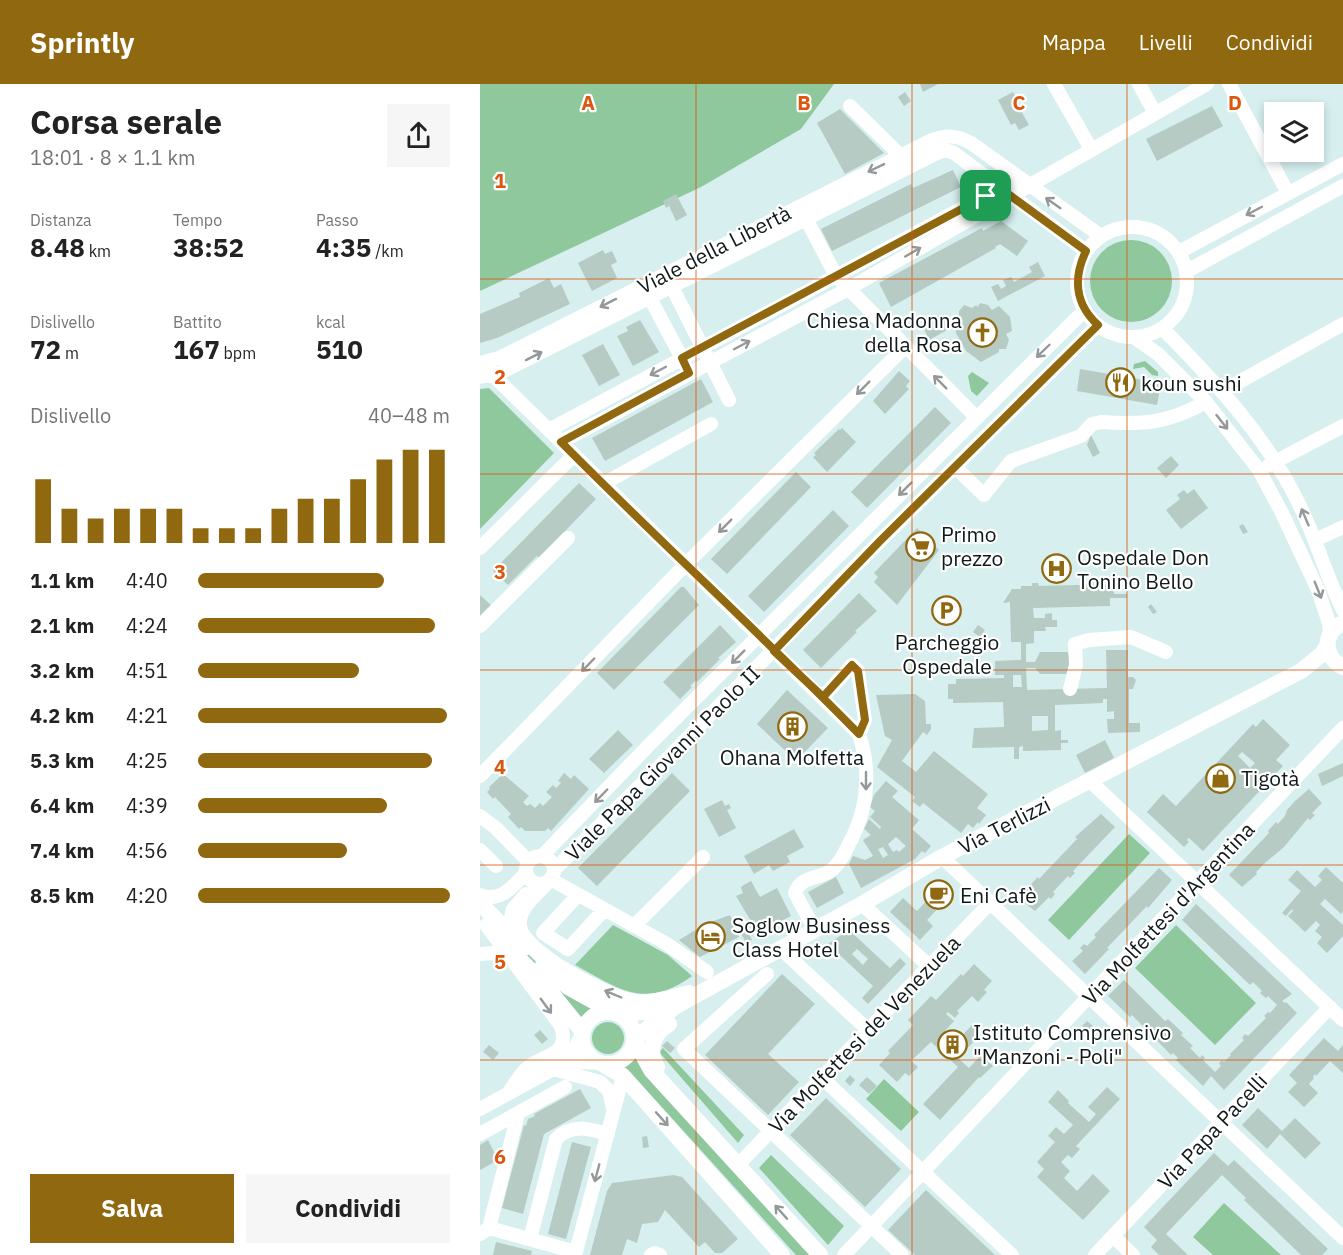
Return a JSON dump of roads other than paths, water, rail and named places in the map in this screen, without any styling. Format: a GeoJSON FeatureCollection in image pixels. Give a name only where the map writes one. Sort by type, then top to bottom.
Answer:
{"type":"FeatureCollection","features":[{"type":"Feature","properties":{"kind":"main road"},"geometry":{"type":"LineString","coordinates":[[1333,634],[1332,658],[1341,666]]}},
{"type":"Feature","properties":{"kind":"main road","name":"Via Terlizzi"},"geometry":{"type":"LineString","coordinates":[[547,879],[524,907],[519,927],[524,938],[544,958],[615,996],[635,1002],[652,1002],[714,980],[781,949],[942,857],[1301,671],[1322,654],[1333,634]]}},
{"type":"Feature","properties":{"kind":"main road","name":"Via Terlizzi"},"geometry":{"type":"LineString","coordinates":[[1301,671],[1341,666]]}},
{"type":"Feature","properties":{"kind":"main road"},"geometry":{"type":"LineString","coordinates":[[480,903],[568,987],[627,1020],[634,1039],[651,1070],[820,1255]]}},
{"type":"Feature","properties":{"kind":"main road"},"geometry":{"type":"LineString","coordinates":[[483,922],[545,985],[583,1032]]}},
{"type":"Feature","properties":{"kind":"main road","name":"Via Terlizzi"},"geometry":{"type":"LineString","coordinates":[[634,1039],[714,980]]}},
{"type":"Feature","properties":{"kind":"main road","name":"Via Terlizzi"},"geometry":{"type":"LineString","coordinates":[[672,1094],[654,1063],[651,1047],[654,1038],[661,1029],[682,1015],[714,980]]}},
{"type":"Feature","properties":{"kind":"main road","name":"Via Terlizzi"},"geometry":{"type":"LineString","coordinates":[[615,1013],[651,1012],[676,1006]]}},
{"type":"Feature","properties":{"kind":"main road"},"geometry":{"type":"LineString","coordinates":[[615,1013],[606,1012],[591,1018],[583,1032],[582,1039],[586,1052],[595,1061],[601,1063],[620,1062],[632,1048],[634,1039]]}},
{"type":"Feature","properties":{"kind":"main road"},"geometry":{"type":"LineString","coordinates":[[601,1063],[623,1076],[782,1255]]}},
{"type":"Feature","properties":{"kind":"street"},"geometry":{"type":"LineString","coordinates":[[1054,84],[1091,149]]}},
{"type":"Feature","properties":{"kind":"street"},"geometry":{"type":"LineString","coordinates":[[1139,84],[1155,113]]}},
{"type":"Feature","properties":{"kind":"street"},"geometry":{"type":"LineString","coordinates":[[549,430],[836,276],[1006,192],[1027,185],[1207,84]]}},
{"type":"Feature","properties":{"kind":"street"},"geometry":{"type":"LineString","coordinates":[[1229,84],[1288,193]]}},
{"type":"Feature","properties":{"kind":"street"},"geometry":{"type":"LineString","coordinates":[[850,106],[901,156]]}},
{"type":"Feature","properties":{"kind":"street"},"geometry":{"type":"LineString","coordinates":[[1086,251],[954,153],[946,150],[948,135],[960,137],[970,143],[1101,236]]}},
{"type":"Feature","properties":{"kind":"street","name":"Viale della Libertà"},"geometry":{"type":"LineString","coordinates":[[485,369],[499,358],[800,205],[932,140],[948,135]]}},
{"type":"Feature","properties":{"kind":"street","name":"Viale della Libertà"},"geometry":{"type":"LineString","coordinates":[[485,369],[650,298],[946,150]]}},
{"type":"Feature","properties":{"kind":"street"},"geometry":{"type":"LineString","coordinates":[[1179,252],[1343,164]]}},
{"type":"Feature","properties":{"kind":"street"},"geometry":{"type":"LineString","coordinates":[[1312,181],[1320,198]]}},
{"type":"Feature","properties":{"kind":"street"},"geometry":{"type":"LineString","coordinates":[[1187,271],[1343,186]]}},
{"type":"Feature","properties":{"kind":"street"},"geometry":{"type":"LineString","coordinates":[[561,442],[848,289],[1006,192]]}},
{"type":"Feature","properties":{"kind":"street"},"geometry":{"type":"LineString","coordinates":[[800,205],[836,276],[976,417]]}},
{"type":"Feature","properties":{"kind":"street"},"geometry":{"type":"LineString","coordinates":[[1134,226],[1159,234],[1179,252],[1187,271],[1188,287],[1184,302],[1176,316],[1165,327],[1151,335],[1135,338],[1122,337],[1098,325],[1084,310],[1078,296],[1079,265],[1086,251],[1101,236],[1117,229],[1134,226]]}},
{"type":"Feature","properties":{"kind":"street"},"geometry":{"type":"LineString","coordinates":[[665,274],[729,400]]}},
{"type":"Feature","properties":{"kind":"street"},"geometry":{"type":"LineString","coordinates":[[650,298],[689,373]]}},
{"type":"Feature","properties":{"kind":"street","name":"Viale Papa Giovanni Paolo II"},"geometry":{"type":"LineString","coordinates":[[542,856],[650,744],[1084,310]]}},
{"type":"Feature","properties":{"kind":"street"},"geometry":{"type":"LineString","coordinates":[[1222,390],[1343,324]]}},
{"type":"Feature","properties":{"kind":"street","name":"Viale Papa Giovanni Paolo II"},"geometry":{"type":"LineString","coordinates":[[508,932],[513,909],[547,879],[880,541],[1098,325]]}},
{"type":"Feature","properties":{"kind":"street"},"geometry":{"type":"LineString","coordinates":[[1165,327],[1167,333],[1222,390],[1276,462],[1299,504],[1343,610]]}},
{"type":"Feature","properties":{"kind":"street"},"geometry":{"type":"LineString","coordinates":[[1135,338],[1158,354],[1206,402],[1259,470],[1318,590],[1333,634]]}},
{"type":"Feature","properties":{"kind":"street"},"geometry":{"type":"LineString","coordinates":[[480,776],[686,565],[905,347]]}},
{"type":"Feature","properties":{"kind":"street"},"geometry":{"type":"LineString","coordinates":[[485,369],[859,734],[865,751],[867,782],[865,806],[859,827],[837,865],[828,872],[805,880],[797,886],[795,893],[815,930]]}},
{"type":"Feature","properties":{"kind":"street"},"geometry":{"type":"LineString","coordinates":[[931,463],[950,472],[984,495],[1011,461],[1081,436],[1092,423],[1159,422],[1183,415],[1206,402]]}},
{"type":"Feature","properties":{"kind":"street"},"geometry":{"type":"LineString","coordinates":[[603,484],[711,424]]}},
{"type":"Feature","properties":{"kind":"street"},"geometry":{"type":"LineString","coordinates":[[1259,470],[1343,426]]}},
{"type":"Feature","properties":{"kind":"street"},"geometry":{"type":"LineString","coordinates":[[480,548],[574,455]]}},
{"type":"Feature","properties":{"kind":"street"},"geometry":{"type":"LineString","coordinates":[[1315,540],[1343,527]]}},
{"type":"Feature","properties":{"kind":"street"},"geometry":{"type":"LineString","coordinates":[[867,528],[880,541]]}},
{"type":"Feature","properties":{"kind":"street"},"geometry":{"type":"LineString","coordinates":[[480,626],[568,538]]}},
{"type":"Feature","properties":{"kind":"street"},"geometry":{"type":"LineString","coordinates":[[1070,689],[1076,665],[1075,644],[1089,640],[1131,637],[1166,652]]}},
{"type":"Feature","properties":{"kind":"street"},"geometry":{"type":"LineString","coordinates":[[823,697],[852,665],[858,671],[865,720],[859,734]]}},
{"type":"Feature","properties":{"kind":"street","name":"Via Molfettesi d'Argentina"},"geometry":{"type":"LineString","coordinates":[[844,1255],[1343,728]]}},
{"type":"Feature","properties":{"kind":"street"},"geometry":{"type":"LineString","coordinates":[[650,744],[666,760]]}},
{"type":"Feature","properties":{"kind":"street"},"geometry":{"type":"LineString","coordinates":[[1090,781],[1343,1020]]}},
{"type":"Feature","properties":{"kind":"street"},"geometry":{"type":"LineString","coordinates":[[480,816],[496,828],[527,867],[530,880],[547,879],[664,943],[714,980],[737,1001]]}},
{"type":"Feature","properties":{"kind":"street"},"geometry":{"type":"LineString","coordinates":[[480,850],[496,866]]}},
{"type":"Feature","properties":{"kind":"street"},"geometry":{"type":"LineString","coordinates":[[480,895],[496,898],[504,895],[535,857],[542,856],[551,860],[547,879]]}},
{"type":"Feature","properties":{"kind":"street"},"geometry":{"type":"LineString","coordinates":[[634,926],[703,857]]}},
{"type":"Feature","properties":{"kind":"street"},"geometry":{"type":"LineString","coordinates":[[942,857],[1343,1238]]}},
{"type":"Feature","properties":{"kind":"street"},"geometry":{"type":"LineString","coordinates":[[578,895],[543,933],[568,949],[604,910]]}},
{"type":"Feature","properties":{"kind":"street","name":"Via Molfettesi del Venezuela"},"geometry":{"type":"LineString","coordinates":[[738,1165],[990,903]]}},
{"type":"Feature","properties":{"kind":"street"},"geometry":{"type":"LineString","coordinates":[[862,904],[929,966]]}},
{"type":"Feature","properties":{"kind":"street"},"geometry":{"type":"LineString","coordinates":[[483,922],[561,1026],[564,1036],[562,1046],[555,1053],[527,1068],[509,1092]]}},
{"type":"Feature","properties":{"kind":"street"},"geometry":{"type":"LineString","coordinates":[[781,949],[868,1030]]}},
{"type":"Feature","properties":{"kind":"street"},"geometry":{"type":"LineString","coordinates":[[480,954],[494,953],[510,957]]}},
{"type":"Feature","properties":{"kind":"street"},"geometry":{"type":"LineString","coordinates":[[767,974],[684,1049],[902,1255]]}},
{"type":"Feature","properties":{"kind":"street","name":"Via Papa Pacelli"},"geometry":{"type":"LineString","coordinates":[[1095,1255],[1330,1007]]}},
{"type":"Feature","properties":{"kind":"street"},"geometry":{"type":"LineString","coordinates":[[480,1109],[553,1069],[572,1054],[583,1032]]}},
{"type":"Feature","properties":{"kind":"street"},"geometry":{"type":"LineString","coordinates":[[553,1069],[580,1062],[601,1063]]}},
{"type":"Feature","properties":{"kind":"street"},"geometry":{"type":"LineString","coordinates":[[553,1069],[600,1082],[609,1091],[614,1112]]}},
{"type":"Feature","properties":{"kind":"street"},"geometry":{"type":"LineString","coordinates":[[518,1114],[484,1231],[530,1239],[576,1254],[623,1076]]}},
{"type":"Feature","properties":{"kind":"street"},"geometry":{"type":"LineString","coordinates":[[822,1077],[1012,1255]]}},
{"type":"Feature","properties":{"kind":"street"},"geometry":{"type":"LineString","coordinates":[[480,1134],[565,1087]]}},
{"type":"Feature","properties":{"kind":"street"},"geometry":{"type":"LineString","coordinates":[[530,1239],[556,1139],[565,1131],[573,1129],[586,1128],[608,1134]]}},
{"type":"Feature","properties":{"kind":"street"},"geometry":{"type":"LineString","coordinates":[[1113,1236],[1133,1255]]}},
{"type":"Feature","properties":{"kind":"street"},"geometry":{"type":"LineString","coordinates":[[651,1255],[655,1253],[660,1255]]}},
{"type":"Feature","properties":{"kind":"place","name":"Chiesa Madonna della Rosa"},"geometry":{"type":"Point","coordinates":[983,332]}},
{"type":"Feature","properties":{"kind":"place","name":"koun sushi"},"geometry":{"type":"Point","coordinates":[1120,383]}},
{"type":"Feature","properties":{"kind":"place","name":"Primo prezzo"},"geometry":{"type":"Point","coordinates":[920,546]}},
{"type":"Feature","properties":{"kind":"place","name":"Ospedale Don Tonino Bello"},"geometry":{"type":"Point","coordinates":[1056,569]}},
{"type":"Feature","properties":{"kind":"place","name":"Parcheggio Ospedale"},"geometry":{"type":"Point","coordinates":[947,611]}},
{"type":"Feature","properties":{"kind":"place","name":"Ohana Molfetta"},"geometry":{"type":"Point","coordinates":[792,726]}},
{"type":"Feature","properties":{"kind":"place","name":"Tigotà"},"geometry":{"type":"Point","coordinates":[1220,778]}},
{"type":"Feature","properties":{"kind":"place","name":"Eni Cafè"},"geometry":{"type":"Point","coordinates":[939,895]}},
{"type":"Feature","properties":{"kind":"place","name":"Soglow Business Class Hotel"},"geometry":{"type":"Point","coordinates":[711,937]}},
{"type":"Feature","properties":{"kind":"place","name":"Istituto Comprensivo \"Manzoni - Poli\""},"geometry":{"type":"Point","coordinates":[952,1044]}}]}
